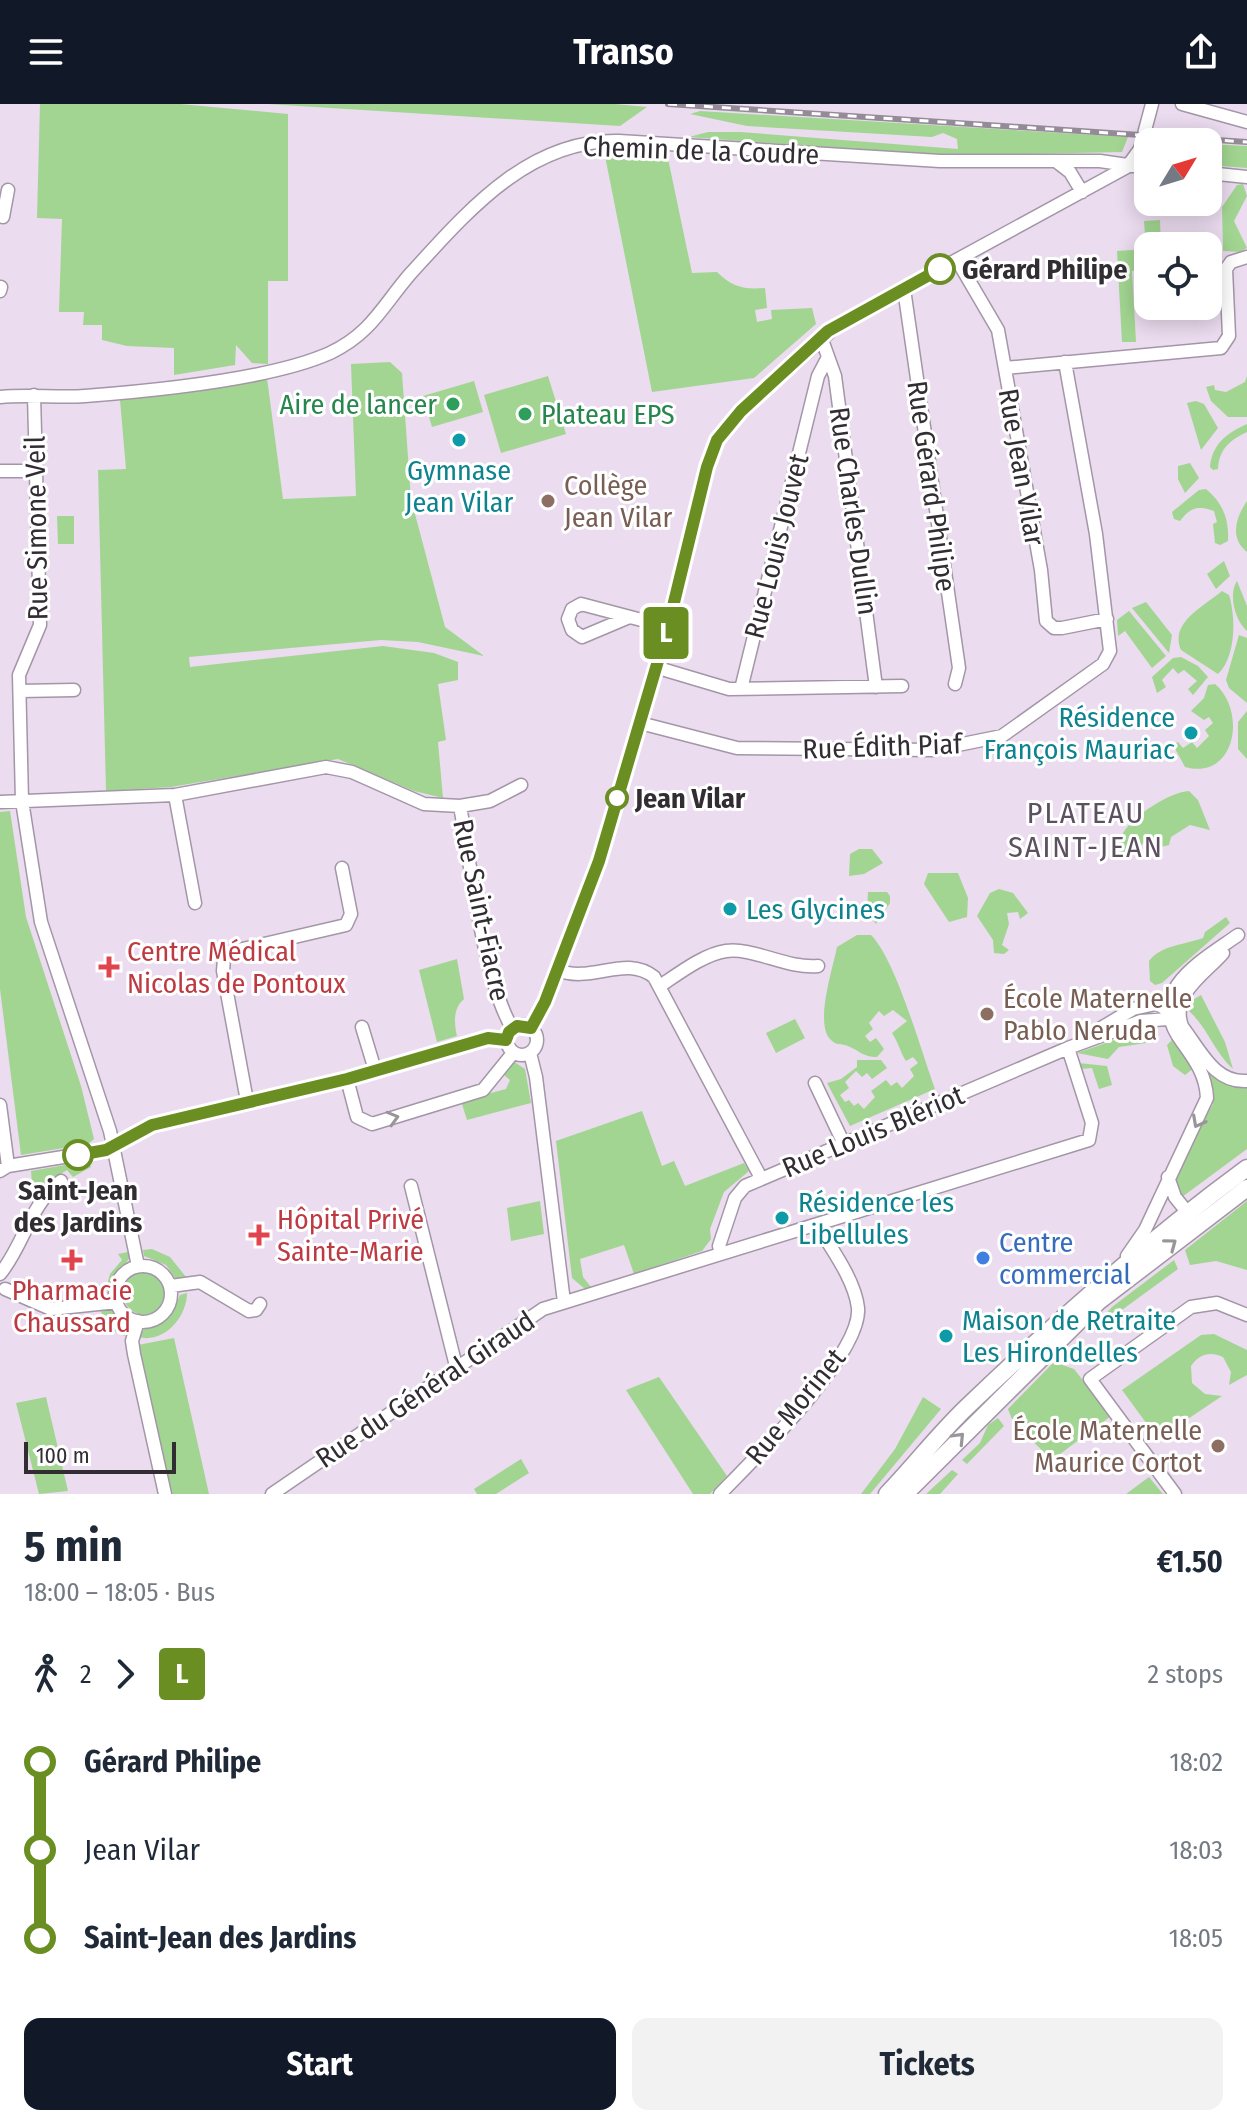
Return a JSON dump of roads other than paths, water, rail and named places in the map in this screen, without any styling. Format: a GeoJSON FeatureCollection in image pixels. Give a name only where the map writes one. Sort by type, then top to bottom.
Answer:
{"type":"FeatureCollection","features":[{"type":"Feature","properties":{"kind":"main road"},"geometry":{"type":"LineString","coordinates":[[893,1493],[992,1406],[1098,1302],[1247,1168]]}},
{"type":"Feature","properties":{"kind":"main road"},"geometry":{"type":"LineString","coordinates":[[893,1493],[975,1399],[1116,1269],[1192,1218],[1247,1188]]}},
{"type":"Feature","properties":{"kind":"main road"},"geometry":{"type":"LineString","coordinates":[[1010,1388],[1026,1367],[1023,1353]]}},
{"type":"Feature","properties":{"kind":"main road"},"geometry":{"type":"LineString","coordinates":[[975,1399],[992,1406]]}},
{"type":"Feature","properties":{"kind":"street"},"geometry":{"type":"LineString","coordinates":[[530,1053],[536,1045],[531,1028],[599,861],[668,627],[707,467],[717,440],[741,411],[821,337],[1127,167],[1140,149],[1152,104]]}},
{"type":"Feature","properties":{"kind":"street"},"geometry":{"type":"LineString","coordinates":[[1182,104],[1247,122]]}},
{"type":"Feature","properties":{"kind":"street","name":"Chemin de la Coudre"},"geometry":{"type":"LineString","coordinates":[[0,397],[84,396],[245,375],[332,352],[360,335],[383,312],[410,275],[485,196],[521,171],[575,143],[619,141],[940,161],[1083,161],[1134,167]]}},
{"type":"Feature","properties":{"kind":"street"},"geometry":{"type":"LineString","coordinates":[[1083,161],[1096,185]]}},
{"type":"Feature","properties":{"kind":"street"},"geometry":{"type":"LineString","coordinates":[[1057,162],[1070,172],[1082,192]]}},
{"type":"Feature","properties":{"kind":"street"},"geometry":{"type":"LineString","coordinates":[[1222,174],[1247,177]]}},
{"type":"Feature","properties":{"kind":"street"},"geometry":{"type":"LineString","coordinates":[[2,209],[8,190]]}},
{"type":"Feature","properties":{"kind":"street"},"geometry":{"type":"LineString","coordinates":[[1005,368],[1212,350],[1225,345],[1229,336],[1226,269],[1231,262],[1247,257]]}},
{"type":"Feature","properties":{"kind":"street","name":"Rue Jean Vilar"},"geometry":{"type":"LineString","coordinates":[[957,260],[994,322],[1041,570],[1046,621],[1054,628],[1062,628],[1107,619]]}},
{"type":"Feature","properties":{"kind":"street","name":"Rue Gérard Philipe"},"geometry":{"type":"LineString","coordinates":[[904,289],[959,668],[955,684]]}},
{"type":"Feature","properties":{"kind":"street","name":"Rue Charles Dullin"},"geometry":{"type":"LineString","coordinates":[[821,337],[835,376],[876,687]]}},
{"type":"Feature","properties":{"kind":"street","name":"Rue Louis Jouvet"},"geometry":{"type":"LineString","coordinates":[[741,689],[818,376],[828,357]]}},
{"type":"Feature","properties":{"kind":"street","name":"Rue Édith Piaf"},"geometry":{"type":"LineString","coordinates":[[640,723],[737,748],[933,750],[968,745],[1015,729],[1103,664],[1110,656],[1107,619],[1095,524],[1065,362]]}},
{"type":"Feature","properties":{"kind":"street","name":"Rue Simone Veil"},"geometry":{"type":"LineString","coordinates":[[34,395],[40,625],[19,675],[22,801],[41,922],[113,1146],[138,1266]]}},
{"type":"Feature","properties":{"kind":"street"},"geometry":{"type":"LineString","coordinates":[[0,471],[34,471]]}},
{"type":"Feature","properties":{"kind":"street"},"geometry":{"type":"LineString","coordinates":[[627,618],[668,627]]}},
{"type":"Feature","properties":{"kind":"street"},"geometry":{"type":"LineString","coordinates":[[655,667],[720,687],[741,689],[902,686]]}},
{"type":"Feature","properties":{"kind":"street"},"geometry":{"type":"LineString","coordinates":[[20,691],[74,690]]}},
{"type":"Feature","properties":{"kind":"street"},"geometry":{"type":"LineString","coordinates":[[0,802],[175,795],[326,767],[352,772],[424,804],[460,806]]}},
{"type":"Feature","properties":{"kind":"street","name":"Rue Saint-Fiacre"},"geometry":{"type":"LineString","coordinates":[[509,1034],[486,942],[460,806],[490,801],[521,785]]}},
{"type":"Feature","properties":{"kind":"street"},"geometry":{"type":"LineString","coordinates":[[175,795],[195,903]]}},
{"type":"Feature","properties":{"kind":"street"},"geometry":{"type":"LineString","coordinates":[[342,868],[351,914],[346,925]]}},
{"type":"Feature","properties":{"kind":"street"},"geometry":{"type":"LineString","coordinates":[[247,1101],[223,971],[224,959],[234,951],[346,925]]}},
{"type":"Feature","properties":{"kind":"street"},"geometry":{"type":"LineString","coordinates":[[346,925],[355,937]]}},
{"type":"Feature","properties":{"kind":"street"},"geometry":{"type":"LineString","coordinates":[[1165,1008],[1189,973],[1243,931]]}},
{"type":"Feature","properties":{"kind":"street"},"geometry":{"type":"LineString","coordinates":[[1182,1026],[1179,1017],[1182,998],[1243,931]]}},
{"type":"Feature","properties":{"kind":"street"},"geometry":{"type":"LineString","coordinates":[[660,986],[714,954],[729,950],[803,968],[818,966]]}},
{"type":"Feature","properties":{"kind":"street"},"geometry":{"type":"LineString","coordinates":[[557,970],[581,976],[639,968],[654,977],[761,1178]]}},
{"type":"Feature","properties":{"kind":"street"},"geometry":{"type":"LineString","coordinates":[[1165,1008],[1214,1069],[1231,1079],[1247,1081]]}},
{"type":"Feature","properties":{"kind":"street"},"geometry":{"type":"LineString","coordinates":[[1116,1269],[1145,1230],[1168,1177],[1205,1109],[1204,1075],[1165,1008]]}},
{"type":"Feature","properties":{"kind":"street","name":"Rue Louis Blériot"},"geometry":{"type":"LineString","coordinates":[[721,1253],[719,1246],[735,1198],[745,1186],[1068,1048],[1141,1021],[1165,1008]]}},
{"type":"Feature","properties":{"kind":"street"},"geometry":{"type":"LineString","coordinates":[[0,1105],[4,1168],[113,1146],[145,1127],[347,1079],[509,1034],[523,1025],[531,1028]]}},
{"type":"Feature","properties":{"kind":"street"},"geometry":{"type":"LineString","coordinates":[[362,1027],[375,1070]]}},
{"type":"Feature","properties":{"kind":"street"},"geometry":{"type":"LineString","coordinates":[[509,1034],[513,1053]]}},
{"type":"Feature","properties":{"kind":"street","name":"Rue du Général Giraud"},"geometry":{"type":"LineString","coordinates":[[272,1494],[526,1318],[564,1302],[1089,1140],[1092,1123],[1068,1048]]}},
{"type":"Feature","properties":{"kind":"street"},"geometry":{"type":"LineString","coordinates":[[513,1053],[530,1053]]}},
{"type":"Feature","properties":{"kind":"street"},"geometry":{"type":"LineString","coordinates":[[347,1079],[357,1117],[372,1124],[483,1090],[513,1053]]}},
{"type":"Feature","properties":{"kind":"street"},"geometry":{"type":"LineString","coordinates":[[530,1053],[536,1077],[564,1302]]}},
{"type":"Feature","properties":{"kind":"street"},"geometry":{"type":"LineString","coordinates":[[815,1083],[843,1142]]}},
{"type":"Feature","properties":{"kind":"street"},"geometry":{"type":"LineString","coordinates":[[1168,1177],[1175,1197],[1192,1218]]}},
{"type":"Feature","properties":{"kind":"street"},"geometry":{"type":"LineString","coordinates":[[0,1274],[21,1244],[43,1195],[61,1181]]}},
{"type":"Feature","properties":{"kind":"street"},"geometry":{"type":"LineString","coordinates":[[411,1186],[456,1366]]}},
{"type":"Feature","properties":{"kind":"street","name":"Rue Morinet"},"geometry":{"type":"LineString","coordinates":[[720,1494],[823,1381],[856,1327],[857,1301],[817,1225]]}},
{"type":"Feature","properties":{"kind":"street"},"geometry":{"type":"LineString","coordinates":[[138,1266],[155,1268],[171,1286],[169,1305],[164,1313],[147,1322],[125,1315],[117,1302],[117,1283],[122,1275],[138,1266]]}},
{"type":"Feature","properties":{"kind":"street"},"geometry":{"type":"LineString","coordinates":[[171,1286],[200,1282],[249,1311],[256,1310],[260,1304]]}},
{"type":"Feature","properties":{"kind":"street"},"geometry":{"type":"LineString","coordinates":[[5,1289],[51,1309],[117,1302]]}},
{"type":"Feature","properties":{"kind":"street"},"geometry":{"type":"LineString","coordinates":[[1175,1494],[1090,1379],[1191,1307],[1217,1303],[1247,1315]]}},
{"type":"Feature","properties":{"kind":"street"},"geometry":{"type":"LineString","coordinates":[[138,1321],[132,1341],[134,1354],[165,1494]]}},
{"type":"Feature","properties":{"kind":"railway"},"geometry":{"type":"LineString","coordinates":[[668,104],[1247,142]]}},
{"type":"Feature","properties":{"kind":"place","name":"Gérard Philipe"},"geometry":{"type":"Point","coordinates":[940,269]}},
{"type":"Feature","properties":{"kind":"place","name":"Aire de lancer"},"geometry":{"type":"Point","coordinates":[453,404]}},
{"type":"Feature","properties":{"kind":"place","name":"Plateau EPS"},"geometry":{"type":"Point","coordinates":[525,414]}},
{"type":"Feature","properties":{"kind":"place","name":"Gymnase Jean Vilar"},"geometry":{"type":"Point","coordinates":[459,440]}},
{"type":"Feature","properties":{"kind":"place","name":"Collège Jean Vilar"},"geometry":{"type":"Point","coordinates":[548,501]}},
{"type":"Feature","properties":{"kind":"place","name":"Résidence François Mauriac"},"geometry":{"type":"Point","coordinates":[1191,733]}},
{"type":"Feature","properties":{"kind":"place","name":"Jean Vilar"},"geometry":{"type":"Point","coordinates":[617,798]}},
{"type":"Feature","properties":{"kind":"place","name":"Les Glycines"},"geometry":{"type":"Point","coordinates":[730,909]}},
{"type":"Feature","properties":{"kind":"place","name":"Centre Médical Nicolas de Pontoux"},"geometry":{"type":"Point","coordinates":[109,967]}},
{"type":"Feature","properties":{"kind":"place","name":"École Maternelle Pablo Neruda"},"geometry":{"type":"Point","coordinates":[987,1014]}},
{"type":"Feature","properties":{"kind":"place","name":"Saint-Jean des Jardins"},"geometry":{"type":"Point","coordinates":[78,1155]}},
{"type":"Feature","properties":{"kind":"place","name":"Résidence les Libellules"},"geometry":{"type":"Point","coordinates":[782,1218]}},
{"type":"Feature","properties":{"kind":"place","name":"Hôpital Privé Sainte-Marie"},"geometry":{"type":"Point","coordinates":[259,1235]}},
{"type":"Feature","properties":{"kind":"place","name":"Centre commercial"},"geometry":{"type":"Point","coordinates":[983,1258]}},
{"type":"Feature","properties":{"kind":"place","name":"Pharmacie Chaussard"},"geometry":{"type":"Point","coordinates":[72,1260]}},
{"type":"Feature","properties":{"kind":"place","name":"Maison de Retraite Les Hirondelles"},"geometry":{"type":"Point","coordinates":[946,1336]}},
{"type":"Feature","properties":{"kind":"place","name":"École Maternelle Maurice Cortot"},"geometry":{"type":"Point","coordinates":[1218,1446]}},
{"type":"Feature","properties":{"kind":"district","name":"PLATEAU SAINT-JEAN"},"geometry":{"type":"Point","coordinates":[1086,830]}}]}
